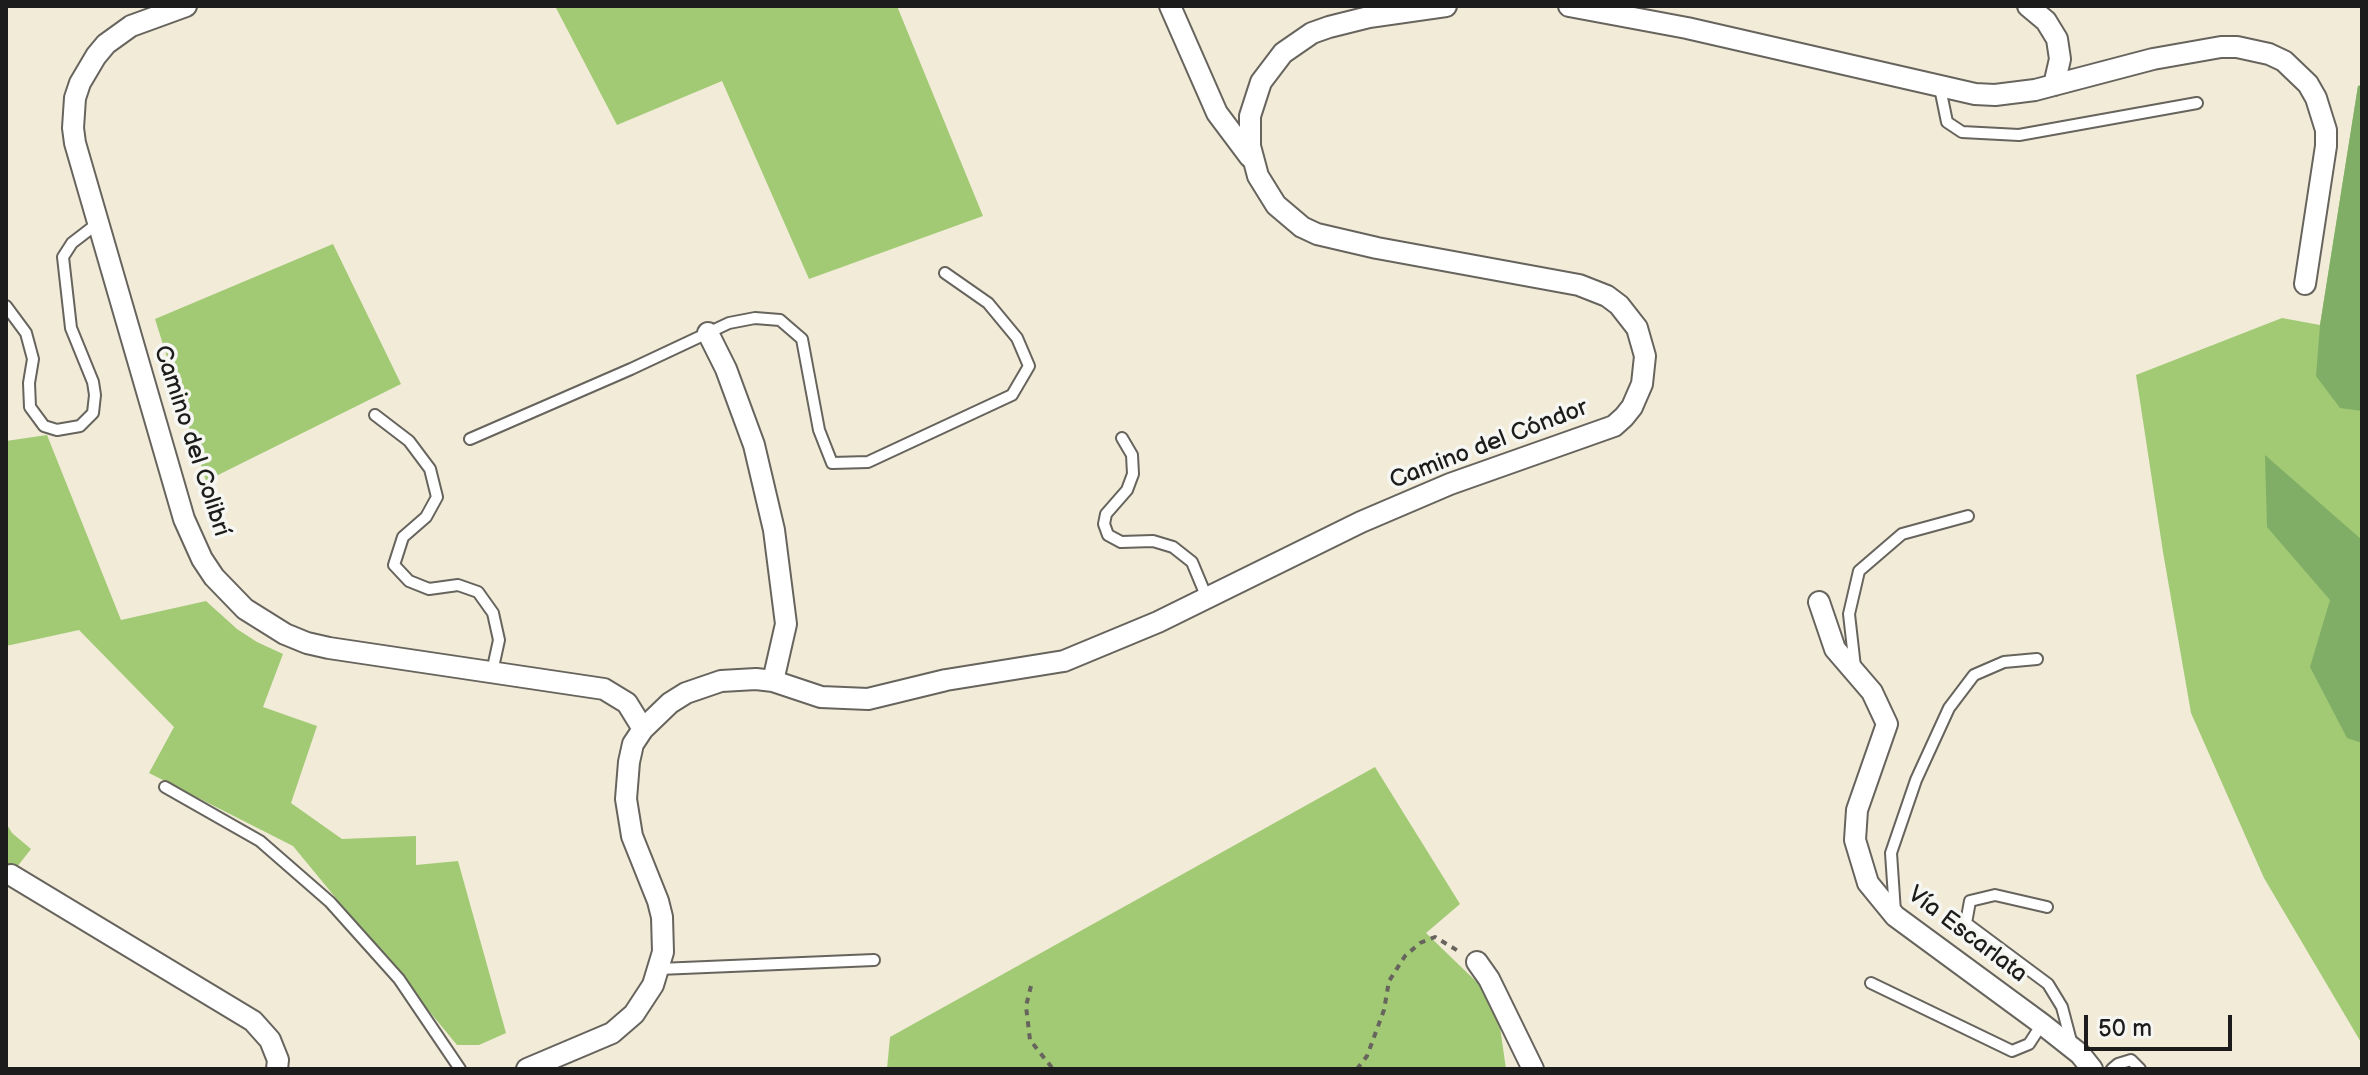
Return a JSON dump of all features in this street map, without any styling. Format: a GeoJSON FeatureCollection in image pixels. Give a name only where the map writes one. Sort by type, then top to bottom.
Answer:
{"type":"FeatureCollection","features":[{"type":"Feature","properties":{"kind":"street","name":"Camino del Colibrí"},"geometry":{"type":"LineString","coordinates":[[186,6],[131,26],[118,34],[96,56],[80,83],[73,113],[75,143],[184,519],[214,577],[245,609],[264,623],[307,643],[604,689],[627,703],[643,729]]}},
{"type":"Feature","properties":{"kind":"street"},"geometry":{"type":"LineString","coordinates":[[1170,6],[1217,113],[1253,160]]}},
{"type":"Feature","properties":{"kind":"street","name":"Camino del Cóndor"},"geometry":{"type":"LineString","coordinates":[[527,1069],[599,1041],[624,1024],[645,1000],[659,969],[663,952],[662,917],[635,846],[626,799],[633,744],[643,729],[670,703],[703,686],[738,679],[773,681],[821,697],[868,699],[946,680],[1064,661],[1158,622],[1361,522],[1450,484],[1614,426],[1632,407],[1645,371],[1642,342],[1637,328],[1619,305],[1607,296],[1579,285],[1317,234],[1302,227],[1266,192],[1253,160],[1249,131],[1254,98],[1271,66],[1297,42],[1329,27],[1382,15],[1446,6]]}},
{"type":"Feature","properties":{"kind":"street"},"geometry":{"type":"LineString","coordinates":[[1569,6],[1687,28],[1940,88],[1995,95],[2054,85],[2153,59],[2221,47],[2254,49],[2269,54],[2290,66],[2308,84],[2326,130],[2305,284]]}},
{"type":"Feature","properties":{"kind":"street"},"geometry":{"type":"LineString","coordinates":[[2028,6],[2046,21],[2057,39],[2060,59],[2054,85]]}},
{"type":"Feature","properties":{"kind":"street"},"geometry":{"type":"LineString","coordinates":[[708,333],[726,369],[754,445],[774,530],[786,624],[773,681]]}},
{"type":"Feature","properties":{"kind":"street","name":"Vía Escarlata"},"geometry":{"type":"LineString","coordinates":[[1819,602],[1835,649],[1877,700],[1887,724],[1880,752],[1857,810],[1857,855],[1868,883],[1895,916],[2042,1024],[2092,1069]]}},
{"type":"Feature","properties":{"kind":"street"},"geometry":{"type":"LineString","coordinates":[[11,875],[253,1021],[270,1040],[278,1060],[277,1069]]}},
{"type":"Feature","properties":{"kind":"street"},"geometry":{"type":"LineString","coordinates":[[1477,962],[1489,979],[1533,1069]]}},
{"type":"Feature","properties":{"kind":"lane"},"geometry":{"type":"LineString","coordinates":[[1940,88],[1947,122],[1962,132],[2019,135],[2197,103]]}},
{"type":"Feature","properties":{"kind":"lane"},"geometry":{"type":"LineString","coordinates":[[6,306],[26,333],[33,359],[29,383],[30,407],[44,426],[57,430],[80,426],[93,413],[95,395],[93,382],[71,328],[63,257],[72,243],[98,223]]}},
{"type":"Feature","properties":{"kind":"lane"},"geometry":{"type":"LineString","coordinates":[[470,439],[729,323],[755,318],[780,320],[802,339],[819,430],[832,463],[868,462],[1012,395],[1029,366],[1017,338],[988,303],[945,273]]}},
{"type":"Feature","properties":{"kind":"lane"},"geometry":{"type":"LineString","coordinates":[[375,415],[409,441],[430,469],[437,497],[426,517],[403,537],[394,565],[409,581],[429,589],[458,585],[478,592],[493,613],[499,640],[492,672]]}},
{"type":"Feature","properties":{"kind":"lane"},"geometry":{"type":"LineString","coordinates":[[1122,438],[1132,455],[1133,474],[1127,490],[1106,514],[1104,524],[1108,535],[1121,542],[1153,541],[1173,547],[1192,562],[1207,598]]}},
{"type":"Feature","properties":{"kind":"lane"},"geometry":{"type":"LineString","coordinates":[[1856,673],[1849,614],[1859,571],[1902,534],[1968,516]]}},
{"type":"Feature","properties":{"kind":"lane"},"geometry":{"type":"LineString","coordinates":[[1895,916],[1891,853],[1916,780],[1949,708],[1974,675],[2004,662],[2037,659]]}},
{"type":"Feature","properties":{"kind":"lane"},"geometry":{"type":"LineString","coordinates":[[165,787],[260,841],[330,902],[399,979],[460,1069]]}},
{"type":"Feature","properties":{"kind":"lane"},"geometry":{"type":"LineString","coordinates":[[2047,907],[1995,895],[1970,901],[1966,923],[2048,984],[2062,1007],[2072,1048]]}},
{"type":"Feature","properties":{"kind":"lane"},"geometry":{"type":"LineString","coordinates":[[659,969],[874,960]]}},
{"type":"Feature","properties":{"kind":"lane"},"geometry":{"type":"LineString","coordinates":[[1871,983],[2012,1051],[2029,1044],[2042,1024]]}},
{"type":"Feature","properties":{"kind":"lane"},"geometry":{"type":"LineString","coordinates":[[2112,1069],[2131,1060],[2140,1069]]}},
{"type":"Feature","properties":{"kind":"path"},"geometry":{"type":"LineString","coordinates":[[1357,1069],[1367,1056],[1384,1010],[1389,981],[1405,956],[1420,943],[1435,937],[1477,962]]}},
{"type":"Feature","properties":{"kind":"path"},"geometry":{"type":"LineString","coordinates":[[1031,986],[1026,1006],[1030,1040],[1053,1069]]}},
{"type":"Feature","properties":{"kind":"green space"},"geometry":{"type":"Polygon","coordinates":[[[555,6],[897,6],[983,216],[809,279],[722,81],[617,125],[555,6]]]}},
{"type":"Feature","properties":{"kind":"green space"},"geometry":{"type":"Polygon","coordinates":[[[2362,85],[2362,1044],[2264,878],[2191,713],[2136,375],[2282,318],[2320,325],[2358,86],[2362,85]]]}},
{"type":"Feature","properties":{"kind":"green space"},"geometry":{"type":"Polygon","coordinates":[[[2362,85],[2362,411],[2340,408],[2316,376],[2320,325],[2358,86],[2362,85]]]}},
{"type":"Feature","properties":{"kind":"green space"},"geometry":{"type":"Polygon","coordinates":[[[333,244],[401,384],[206,481],[155,319],[333,244]]]}},
{"type":"Feature","properties":{"kind":"green space"},"geometry":{"type":"Polygon","coordinates":[[[47,435],[121,620],[206,601],[237,629],[283,654],[263,707],[317,726],[291,803],[342,839],[416,836],[416,865],[458,861],[506,1033],[479,1045],[457,1045],[293,846],[149,773],[174,727],[79,630],[6,646],[6,441],[47,435]]]}},
{"type":"Feature","properties":{"kind":"green space"},"geometry":{"type":"Polygon","coordinates":[[[2265,455],[2362,540],[2362,743],[2347,738],[2310,667],[2330,600],[2267,527],[2265,455]]]}},
{"type":"Feature","properties":{"kind":"green space"},"geometry":{"type":"Polygon","coordinates":[[[1375,767],[1460,904],[1426,933],[1484,989],[1499,1020],[1506,1069],[887,1069],[890,1037],[1375,767]]]}},
{"type":"Feature","properties":{"kind":"green space"},"geometry":{"type":"Polygon","coordinates":[[[6,823],[12,833],[31,849],[6,881],[6,823]]]}}]}
